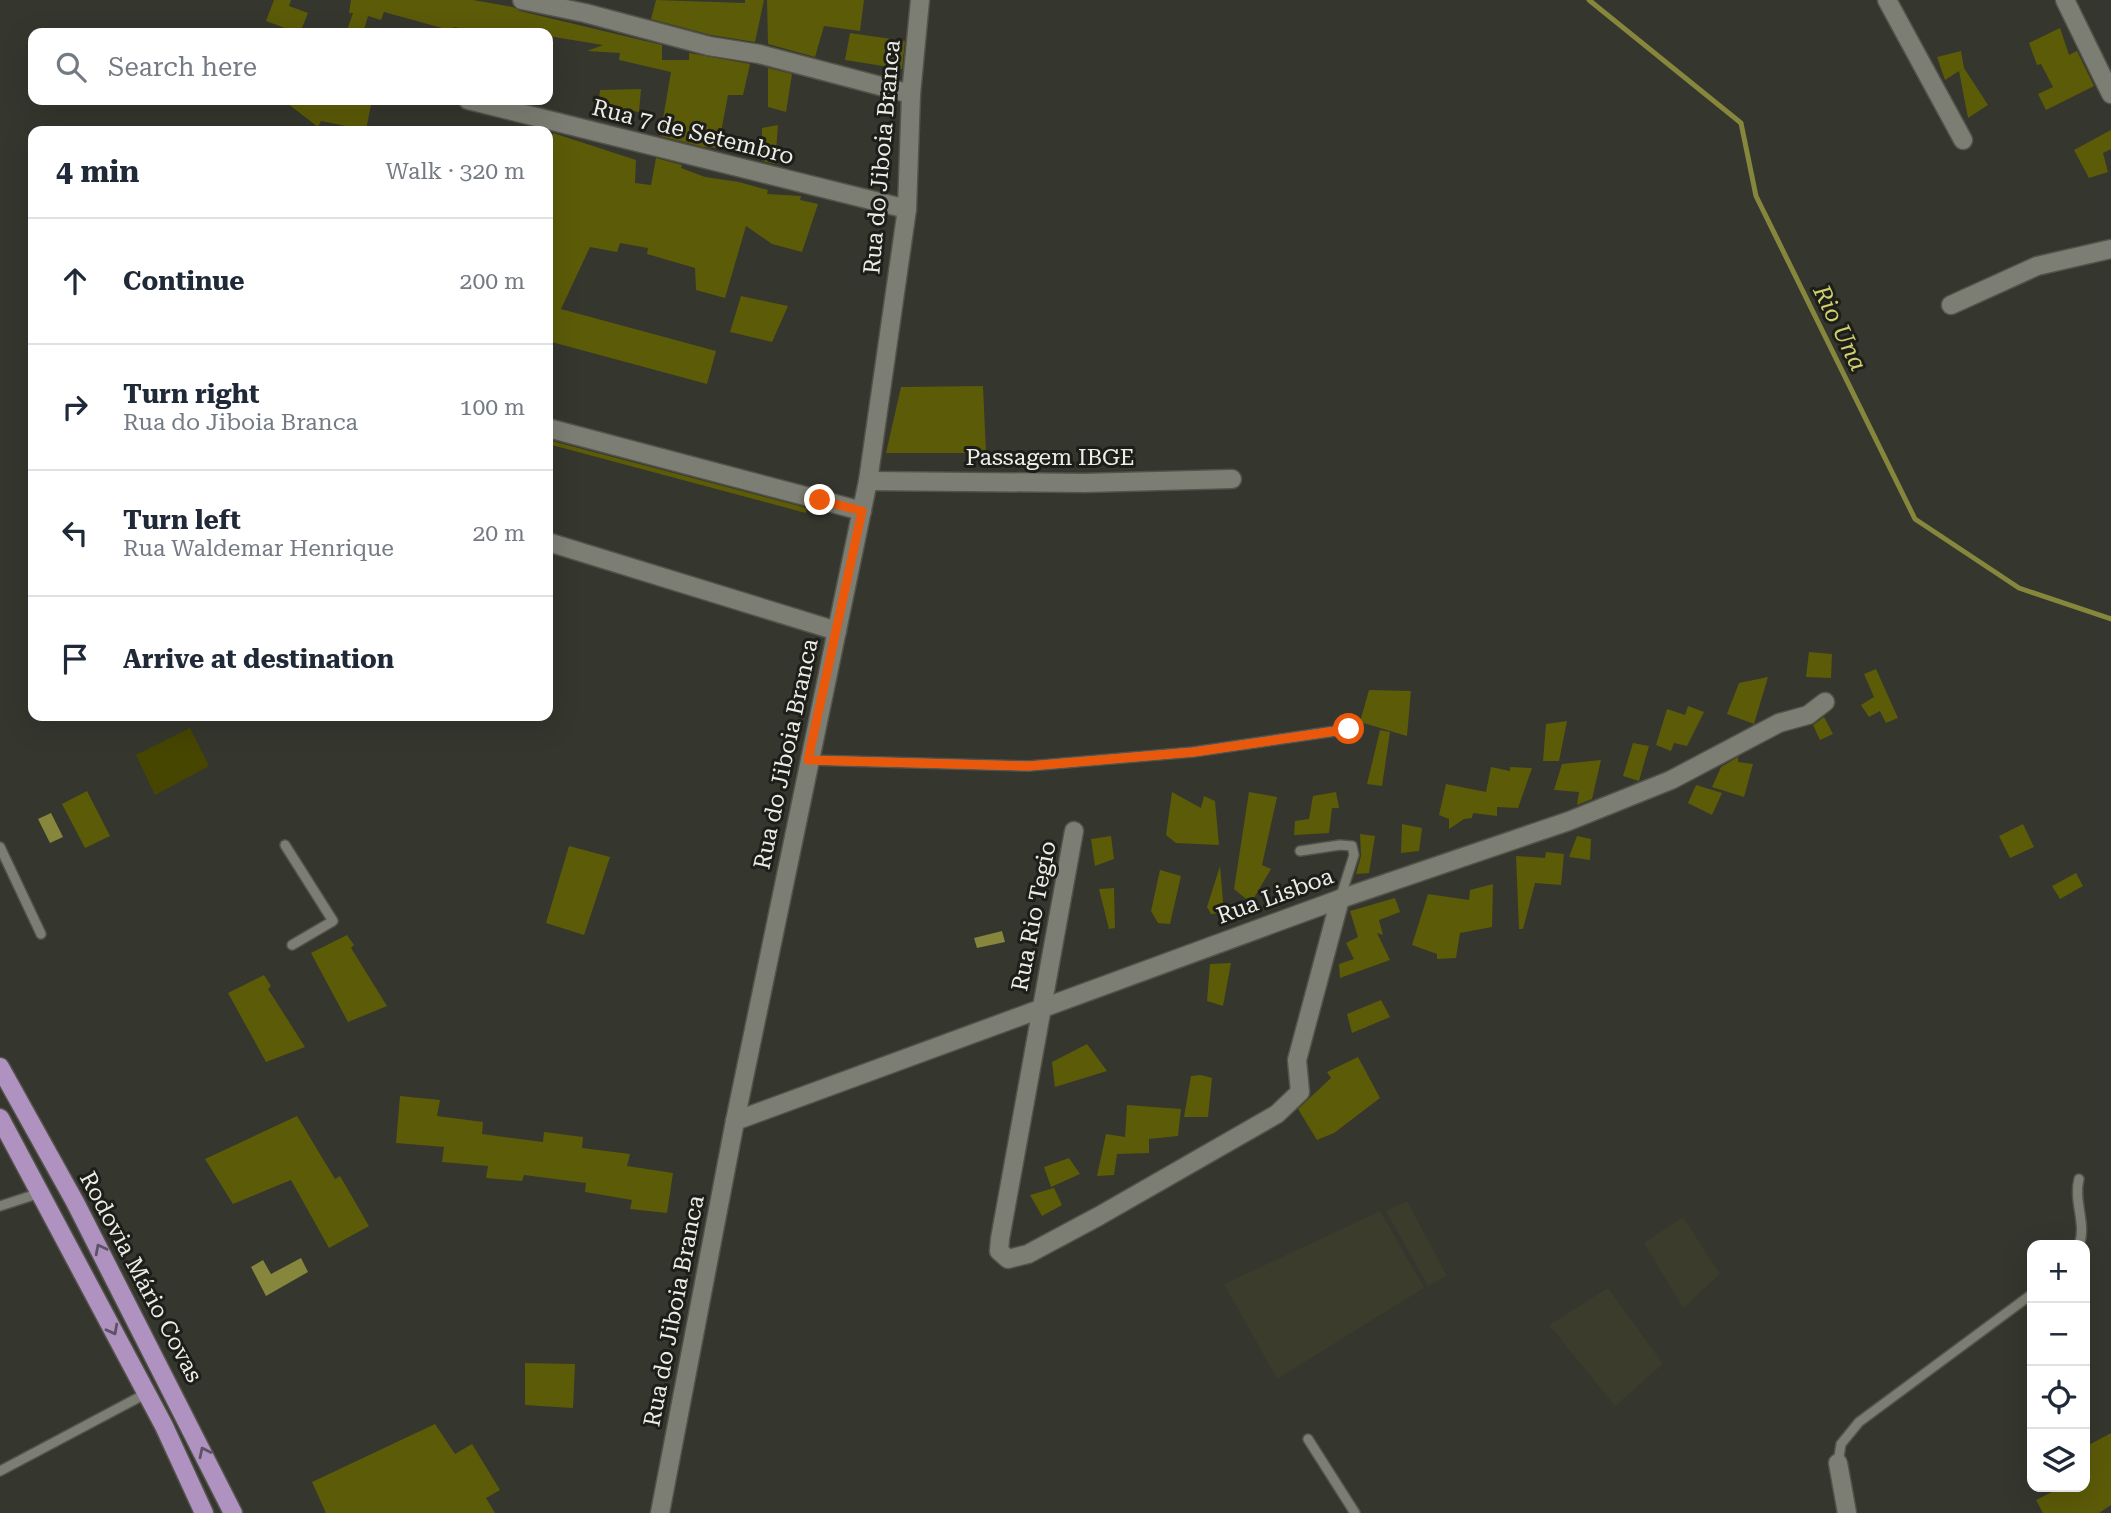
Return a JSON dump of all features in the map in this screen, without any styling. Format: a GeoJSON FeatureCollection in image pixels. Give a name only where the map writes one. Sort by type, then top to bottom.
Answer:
{"type":"FeatureCollection","features":[{"type":"Feature","properties":{"kind":"main road","name":"Rodovia Mário Covas"},"geometry":{"type":"LineString","coordinates":[[0,1067],[75,1202],[233,1513]]}},
{"type":"Feature","properties":{"kind":"main road"},"geometry":{"type":"LineString","coordinates":[[0,1118],[147,1393],[204,1513]]}},
{"type":"Feature","properties":{"kind":"street"},"geometry":{"type":"LineString","coordinates":[[522,0],[586,6],[911,94]]}},
{"type":"Feature","properties":{"kind":"street","name":"Rua do Jiboia Branca"},"geometry":{"type":"LineString","coordinates":[[660,1513],[735,1121],[868,481],[907,209],[911,94],[920,0]]}},
{"type":"Feature","properties":{"kind":"street"},"geometry":{"type":"LineString","coordinates":[[1886,0],[1963,140]]}},
{"type":"Feature","properties":{"kind":"street"},"geometry":{"type":"LineString","coordinates":[[2065,0],[2111,94]]}},
{"type":"Feature","properties":{"kind":"street","name":"Rua 7 de Setembro"},"geometry":{"type":"LineString","coordinates":[[488,105],[907,209]]}},
{"type":"Feature","properties":{"kind":"street"},"geometry":{"type":"LineString","coordinates":[[1951,305],[2037,265],[2111,249]]}},
{"type":"Feature","properties":{"kind":"street"},"geometry":{"type":"LineString","coordinates":[[553,429],[862,511]]}},
{"type":"Feature","properties":{"kind":"street","name":"Passagem IBGE"},"geometry":{"type":"LineString","coordinates":[[868,481],[1084,483],[1232,479]]}},
{"type":"Feature","properties":{"kind":"street"},"geometry":{"type":"LineString","coordinates":[[553,544],[836,631]]}},
{"type":"Feature","properties":{"kind":"street","name":"Rua Lisboa"},"geometry":{"type":"LineString","coordinates":[[735,1121],[1340,898],[1569,821],[1671,780],[1779,723],[1808,715],[1825,702]]}},
{"type":"Feature","properties":{"kind":"street","name":"Rua Rio Tegio"},"geometry":{"type":"LineString","coordinates":[[1074,831],[1000,1239],[999,1251],[1008,1259],[1028,1254],[1099,1216],[1278,1114],[1300,1092],[1297,1060],[1340,898]]}},
{"type":"Feature","properties":{"kind":"street"},"geometry":{"type":"LineString","coordinates":[[1838,1463],[1847,1513]]}},
{"type":"Feature","properties":{"kind":"lane"},"geometry":{"type":"LineString","coordinates":[[808,760],[1029,766],[1194,752],[1349,729]]}},
{"type":"Feature","properties":{"kind":"lane"},"geometry":{"type":"LineString","coordinates":[[285,845],[333,921],[292,945]]}},
{"type":"Feature","properties":{"kind":"lane"},"geometry":{"type":"LineString","coordinates":[[1300,851],[1340,845],[1352,846],[1354,855],[1340,898]]}},
{"type":"Feature","properties":{"kind":"lane"},"geometry":{"type":"LineString","coordinates":[[0,847],[41,934]]}},
{"type":"Feature","properties":{"kind":"lane"},"geometry":{"type":"LineString","coordinates":[[2078,1179],[2075,1192],[2081,1240]]}},
{"type":"Feature","properties":{"kind":"lane"},"geometry":{"type":"LineString","coordinates":[[0,1206],[40,1193]]}},
{"type":"Feature","properties":{"kind":"lane"},"geometry":{"type":"LineString","coordinates":[[1838,1463],[1841,1444],[1859,1422],[2027,1298]]}},
{"type":"Feature","properties":{"kind":"lane"},"geometry":{"type":"LineString","coordinates":[[0,1471],[147,1393]]}},
{"type":"Feature","properties":{"kind":"lane"},"geometry":{"type":"LineString","coordinates":[[1308,1440],[1355,1513]]}},
{"type":"Feature","properties":{"kind":"shaded area"},"geometry":{"type":"Polygon","coordinates":[[[190,728],[209,766],[155,795],[136,755],[190,728]]]}},
{"type":"Feature","properties":{"kind":"shaded area"},"geometry":{"type":"Polygon","coordinates":[[[51,813],[63,837],[50,843],[38,819],[51,813]]]}},
{"type":"Feature","properties":{"kind":"shaded area"},"geometry":{"type":"Polygon","coordinates":[[[1002,931],[1005,942],[977,948],[974,938],[1002,931]]]}},
{"type":"Feature","properties":{"kind":"shaded area"},"geometry":{"type":"Polygon","coordinates":[[[1407,1201],[1447,1276],[1428,1286],[1386,1211],[1407,1201]]]}},
{"type":"Feature","properties":{"kind":"shaded area"},"geometry":{"type":"Polygon","coordinates":[[[1380,1211],[1424,1288],[1277,1379],[1224,1284],[1380,1211]]]}},
{"type":"Feature","properties":{"kind":"shaded area"},"geometry":{"type":"Polygon","coordinates":[[[1683,1217],[1720,1274],[1683,1308],[1644,1243],[1683,1217]]]}},
{"type":"Feature","properties":{"kind":"shaded area"},"geometry":{"type":"Polygon","coordinates":[[[301,1258],[308,1272],[266,1296],[251,1267],[263,1260],[271,1274],[301,1258]]]}},
{"type":"Feature","properties":{"kind":"shaded area"},"geometry":{"type":"Polygon","coordinates":[[[1608,1288],[1663,1364],[1615,1406],[1549,1325],[1608,1288]]]}},
{"type":"Feature","properties":{"kind":"building"},"geometry":{"type":"Polygon","coordinates":[[[274,0],[291,0],[289,6],[308,13],[302,28],[285,28],[266,21],[274,0]]]}},
{"type":"Feature","properties":{"kind":"building"},"geometry":{"type":"Polygon","coordinates":[[[351,0],[473,0],[513,7],[520,11],[662,45],[662,60],[689,60],[689,53],[750,64],[743,95],[728,95],[718,148],[703,147],[660,136],[671,72],[619,60],[620,53],[587,51],[603,45],[553,37],[553,28],[442,28],[384,12],[381,20],[368,16],[364,28],[348,28],[353,13],[349,13],[351,0]]]}},
{"type":"Feature","properties":{"kind":"building"},"geometry":{"type":"Polygon","coordinates":[[[656,0],[745,3],[745,0],[764,0],[755,42],[711,35],[651,19],[656,0]]]}},
{"type":"Feature","properties":{"kind":"building"},"geometry":{"type":"Polygon","coordinates":[[[767,0],[864,0],[860,31],[824,26],[815,57],[768,44],[767,0]]]}},
{"type":"Feature","properties":{"kind":"building"},"geometry":{"type":"Polygon","coordinates":[[[2060,28],[2069,55],[2077,51],[2094,86],[2046,110],[2038,94],[2053,87],[2041,64],[2037,65],[2029,43],[2060,28]]]}},
{"type":"Feature","properties":{"kind":"building"},"geometry":{"type":"Polygon","coordinates":[[[850,33],[905,41],[902,69],[845,60],[850,33]]]}},
{"type":"Feature","properties":{"kind":"building"},"geometry":{"type":"Polygon","coordinates":[[[1961,51],[1964,68],[1988,105],[1968,118],[1959,71],[1945,80],[1937,57],[1961,51]]]}},
{"type":"Feature","properties":{"kind":"building"},"geometry":{"type":"Polygon","coordinates":[[[768,68],[792,74],[786,112],[768,107],[768,68]]]}},
{"type":"Feature","properties":{"kind":"building"},"geometry":{"type":"Polygon","coordinates":[[[641,89],[639,112],[617,108],[615,121],[597,117],[600,90],[641,89]]]}},
{"type":"Feature","properties":{"kind":"building"},"geometry":{"type":"Polygon","coordinates":[[[289,105],[371,105],[367,126],[346,126],[321,121],[317,126],[289,105]]]}},
{"type":"Feature","properties":{"kind":"building"},"geometry":{"type":"Polygon","coordinates":[[[778,125],[775,164],[762,161],[762,128],[778,125]]]}},
{"type":"Feature","properties":{"kind":"building"},"geometry":{"type":"Polygon","coordinates":[[[2111,130],[2111,149],[2103,153],[2108,172],[2089,178],[2074,150],[2111,130]]]}},
{"type":"Feature","properties":{"kind":"building"},"geometry":{"type":"Polygon","coordinates":[[[553,133],[636,160],[635,183],[651,185],[656,158],[682,165],[681,168],[705,177],[739,182],[768,190],[767,194],[801,196],[800,200],[818,204],[802,252],[772,244],[746,226],[725,298],[696,290],[695,268],[647,254],[648,248],[620,243],[617,252],[590,247],[561,309],[716,351],[707,384],[553,342],[553,133]]]}},
{"type":"Feature","properties":{"kind":"building"},"geometry":{"type":"Polygon","coordinates":[[[741,296],[788,306],[772,342],[730,332],[741,296]]]}},
{"type":"Feature","properties":{"kind":"building"},"geometry":{"type":"Polygon","coordinates":[[[983,386],[986,453],[886,453],[901,387],[983,386]]]}},
{"type":"Feature","properties":{"kind":"building"},"geometry":{"type":"Polygon","coordinates":[[[553,441],[807,508],[806,513],[553,445],[553,441]]]}},
{"type":"Feature","properties":{"kind":"building"},"geometry":{"type":"Polygon","coordinates":[[[1809,652],[1832,654],[1831,678],[1806,677],[1809,652]]]}},
{"type":"Feature","properties":{"kind":"building"},"geometry":{"type":"Polygon","coordinates":[[[1876,669],[1898,718],[1886,723],[1880,711],[1869,717],[1861,705],[1874,697],[1864,674],[1876,669]]]}},
{"type":"Feature","properties":{"kind":"building"},"geometry":{"type":"Polygon","coordinates":[[[1768,677],[1754,724],[1727,714],[1739,683],[1768,677]]]}},
{"type":"Feature","properties":{"kind":"building"},"geometry":{"type":"Polygon","coordinates":[[[1369,690],[1411,691],[1407,736],[1360,722],[1369,690]]]}},
{"type":"Feature","properties":{"kind":"building"},"geometry":{"type":"Polygon","coordinates":[[[1688,706],[1704,712],[1687,746],[1674,743],[1671,751],[1656,745],[1667,709],[1685,715],[1688,706]]]}},
{"type":"Feature","properties":{"kind":"building"},"geometry":{"type":"Polygon","coordinates":[[[1824,717],[1833,734],[1820,740],[1813,725],[1824,717]]]}},
{"type":"Feature","properties":{"kind":"building"},"geometry":{"type":"Polygon","coordinates":[[[1567,721],[1559,761],[1543,761],[1546,724],[1567,721]]]}},
{"type":"Feature","properties":{"kind":"building"},"geometry":{"type":"Polygon","coordinates":[[[1380,730],[1390,732],[1382,786],[1367,784],[1380,730]]]}},
{"type":"Feature","properties":{"kind":"building"},"geometry":{"type":"Polygon","coordinates":[[[1633,743],[1649,746],[1639,781],[1623,776],[1633,743]]]}},
{"type":"Feature","properties":{"kind":"building"},"geometry":{"type":"Polygon","coordinates":[[[1738,757],[1738,762],[1753,764],[1744,797],[1712,787],[1721,767],[1738,757]]]}},
{"type":"Feature","properties":{"kind":"building"},"geometry":{"type":"Polygon","coordinates":[[[1601,760],[1592,799],[1577,805],[1579,792],[1554,790],[1562,764],[1601,760]]]}},
{"type":"Feature","properties":{"kind":"building"},"geometry":{"type":"Polygon","coordinates":[[[1491,767],[1510,771],[1510,767],[1532,768],[1518,808],[1497,807],[1497,816],[1473,813],[1472,818],[1464,819],[1449,829],[1449,819],[1439,815],[1446,784],[1486,792],[1491,767]]]}},
{"type":"Feature","properties":{"kind":"building"},"geometry":{"type":"Polygon","coordinates":[[[1696,785],[1722,793],[1712,815],[1688,803],[1696,785]]]}},
{"type":"Feature","properties":{"kind":"building"},"geometry":{"type":"Polygon","coordinates":[[[87,791],[110,836],[85,848],[62,804],[87,791]]]}},
{"type":"Feature","properties":{"kind":"building"},"geometry":{"type":"Polygon","coordinates":[[[1172,792],[1201,808],[1204,796],[1215,801],[1219,845],[1176,843],[1166,835],[1172,792]]]}},
{"type":"Feature","properties":{"kind":"building"},"geometry":{"type":"Polygon","coordinates":[[[1249,792],[1277,797],[1262,865],[1271,869],[1251,903],[1234,889],[1249,792]]]}},
{"type":"Feature","properties":{"kind":"building"},"geometry":{"type":"Polygon","coordinates":[[[1336,792],[1339,808],[1332,808],[1329,833],[1294,835],[1295,821],[1309,819],[1313,796],[1336,792]]]}},
{"type":"Feature","properties":{"kind":"building"},"geometry":{"type":"Polygon","coordinates":[[[1402,824],[1422,828],[1419,851],[1401,853],[1402,824]]]}},
{"type":"Feature","properties":{"kind":"building"},"geometry":{"type":"Polygon","coordinates":[[[2023,824],[2034,847],[2010,858],[1999,836],[2023,824]]]}},
{"type":"Feature","properties":{"kind":"building"},"geometry":{"type":"Polygon","coordinates":[[[1360,834],[1375,836],[1369,873],[1356,874],[1361,856],[1360,834]]]}},
{"type":"Feature","properties":{"kind":"building"},"geometry":{"type":"Polygon","coordinates":[[[1111,836],[1114,859],[1095,866],[1091,839],[1111,836]]]}},
{"type":"Feature","properties":{"kind":"building"},"geometry":{"type":"Polygon","coordinates":[[[1577,836],[1591,839],[1590,860],[1569,857],[1577,836]]]}},
{"type":"Feature","properties":{"kind":"building"},"geometry":{"type":"Polygon","coordinates":[[[569,846],[610,857],[584,935],[546,923],[569,846]]]}},
{"type":"Feature","properties":{"kind":"building"},"geometry":{"type":"Polygon","coordinates":[[[1546,852],[1564,854],[1561,885],[1535,883],[1523,929],[1519,929],[1516,856],[1545,858],[1546,852]]]}},
{"type":"Feature","properties":{"kind":"building"},"geometry":{"type":"Polygon","coordinates":[[[1220,866],[1224,913],[1211,914],[1207,907],[1220,866]]]}},
{"type":"Feature","properties":{"kind":"building"},"geometry":{"type":"Polygon","coordinates":[[[1160,870],[1181,876],[1170,924],[1158,923],[1151,911],[1160,870]]]}},
{"type":"Feature","properties":{"kind":"building"},"geometry":{"type":"Polygon","coordinates":[[[2076,873],[2083,886],[2060,899],[2052,886],[2076,873]]]}},
{"type":"Feature","properties":{"kind":"building"},"geometry":{"type":"Polygon","coordinates":[[[1493,884],[1492,927],[1460,933],[1456,958],[1437,959],[1437,954],[1412,945],[1428,894],[1469,900],[1470,890],[1493,884]]]}},
{"type":"Feature","properties":{"kind":"building"},"geometry":{"type":"Polygon","coordinates":[[[1114,888],[1115,928],[1109,929],[1099,889],[1114,888]]]}},
{"type":"Feature","properties":{"kind":"building"},"geometry":{"type":"Polygon","coordinates":[[[1395,898],[1400,912],[1379,920],[1383,935],[1377,933],[1390,960],[1340,978],[1339,964],[1354,959],[1346,943],[1358,937],[1350,911],[1395,898]]]}},
{"type":"Feature","properties":{"kind":"building"},"geometry":{"type":"Polygon","coordinates":[[[347,935],[354,945],[351,948],[387,1006],[348,1022],[311,953],[347,935]]]}},
{"type":"Feature","properties":{"kind":"building"},"geometry":{"type":"Polygon","coordinates":[[[1231,963],[1223,1006],[1207,1001],[1210,964],[1231,963]]]}},
{"type":"Feature","properties":{"kind":"building"},"geometry":{"type":"Polygon","coordinates":[[[264,975],[271,986],[268,989],[305,1047],[266,1062],[228,993],[264,975]]]}},
{"type":"Feature","properties":{"kind":"building"},"geometry":{"type":"Polygon","coordinates":[[[1381,1000],[1390,1017],[1352,1033],[1347,1014],[1381,1000]]]}},
{"type":"Feature","properties":{"kind":"building"},"geometry":{"type":"Polygon","coordinates":[[[1087,1044],[1107,1071],[1055,1087],[1052,1062],[1087,1044]]]}},
{"type":"Feature","properties":{"kind":"building"},"geometry":{"type":"Polygon","coordinates":[[[1358,1057],[1380,1098],[1334,1133],[1317,1140],[1298,1109],[1331,1078],[1327,1072],[1358,1057]]]}},
{"type":"Feature","properties":{"kind":"building"},"geometry":{"type":"Polygon","coordinates":[[[1191,1076],[1212,1078],[1208,1117],[1184,1117],[1191,1076]]]}},
{"type":"Feature","properties":{"kind":"building"},"geometry":{"type":"Polygon","coordinates":[[[400,1096],[440,1100],[437,1116],[483,1122],[482,1134],[543,1142],[544,1132],[583,1137],[582,1148],[630,1154],[627,1166],[673,1173],[667,1213],[630,1209],[632,1200],[585,1192],[586,1183],[524,1175],[522,1181],[486,1178],[488,1166],[442,1162],[444,1147],[396,1143],[400,1096]]]}},
{"type":"Feature","properties":{"kind":"building"},"geometry":{"type":"Polygon","coordinates":[[[1127,1105],[1181,1109],[1178,1136],[1149,1139],[1149,1153],[1117,1154],[1114,1175],[1097,1176],[1106,1134],[1125,1137],[1127,1105]]]}},
{"type":"Feature","properties":{"kind":"building"},"geometry":{"type":"Polygon","coordinates":[[[297,1116],[335,1179],[340,1176],[369,1226],[329,1248],[291,1180],[233,1204],[205,1159],[297,1116]]]}},
{"type":"Feature","properties":{"kind":"building"},"geometry":{"type":"Polygon","coordinates":[[[1069,1158],[1080,1174],[1051,1187],[1044,1167],[1069,1158]]]}},
{"type":"Feature","properties":{"kind":"building"},"geometry":{"type":"Polygon","coordinates":[[[1054,1188],[1062,1205],[1042,1216],[1030,1195],[1054,1188]]]}},
{"type":"Feature","properties":{"kind":"building"},"geometry":{"type":"Polygon","coordinates":[[[525,1363],[575,1364],[573,1408],[525,1405],[525,1363]]]}},
{"type":"Feature","properties":{"kind":"building"},"geometry":{"type":"Polygon","coordinates":[[[435,1424],[455,1454],[472,1444],[500,1490],[486,1498],[495,1513],[326,1513],[312,1482],[435,1424]]]}},
{"type":"Feature","properties":{"kind":"building"},"geometry":{"type":"Polygon","coordinates":[[[2111,1433],[2111,1505],[2099,1513],[2043,1513],[2036,1500],[2052,1492],[2090,1492],[2090,1444],[2111,1433]]]}},
{"type":"Feature","properties":{"kind":"waterway","name":"Rio Una"},"geometry":{"type":"LineString","coordinates":[[1589,0],[1741,123],[1756,196],[1915,519],[2019,588],[2111,619]]}},
{"type":"Feature","properties":{"kind":"route"},"geometry":{"type":"LineString","coordinates":[[820,500],[862,511],[808,760],[1029,766],[1194,752],[1349,729]]}}]}
